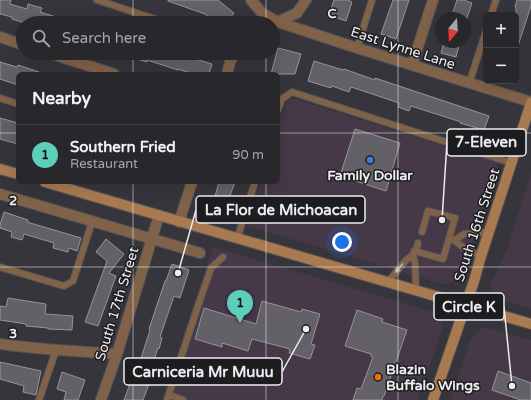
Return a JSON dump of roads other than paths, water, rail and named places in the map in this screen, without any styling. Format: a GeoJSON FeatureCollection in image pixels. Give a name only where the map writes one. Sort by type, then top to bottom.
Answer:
{"type":"FeatureCollection","features":[{"type":"Feature","properties":{"kind":"main road","name":"South 16th Street"},"geometry":{"type":"LineString","coordinates":[[433,400],[474,281],[531,103]]}},
{"type":"Feature","properties":{"kind":"main road"},"geometry":{"type":"LineString","coordinates":[[0,169],[16,173]]}},
{"type":"Feature","properties":{"kind":"main road"},"geometry":{"type":"LineString","coordinates":[[52,184],[531,324]]}},
{"type":"Feature","properties":{"kind":"street","name":"East Lynne Lane"},"geometry":{"type":"LineString","coordinates":[[251,0],[266,16]]}},
{"type":"Feature","properties":{"kind":"street"},"geometry":{"type":"LineString","coordinates":[[280,21],[297,13],[306,0]]}},
{"type":"Feature","properties":{"kind":"street"},"geometry":{"type":"LineString","coordinates":[[412,65],[433,0]]}},
{"type":"Feature","properties":{"kind":"street","name":"East Lynne Lane"},"geometry":{"type":"LineString","coordinates":[[280,25],[531,103]]}},
{"type":"Feature","properties":{"kind":"street"},"geometry":{"type":"LineString","coordinates":[[0,38],[16,43]]}},
{"type":"Feature","properties":{"kind":"street"},"geometry":{"type":"LineString","coordinates":[[71,60],[108,72]]}},
{"type":"Feature","properties":{"kind":"street"},"geometry":{"type":"LineString","coordinates":[[228,72],[231,60]]}},
{"type":"Feature","properties":{"kind":"street"},"geometry":{"type":"LineString","coordinates":[[179,222],[191,184]]}},
{"type":"Feature","properties":{"kind":"street"},"geometry":{"type":"LineString","coordinates":[[0,194],[200,253]]}},
{"type":"Feature","properties":{"kind":"street","name":"South 17th Street"},"geometry":{"type":"LineString","coordinates":[[101,400],[117,354],[159,215]]}},
{"type":"Feature","properties":{"kind":"street"},"geometry":{"type":"LineString","coordinates":[[0,344],[56,350],[117,354]]}},
{"type":"Feature","properties":{"kind":"lane"},"geometry":{"type":"LineString","coordinates":[[97,0],[146,16]]}},
{"type":"Feature","properties":{"kind":"lane"},"geometry":{"type":"LineString","coordinates":[[357,48],[372,0]]}},
{"type":"Feature","properties":{"kind":"lane"},"geometry":{"type":"LineString","coordinates":[[492,12],[496,0]]}},
{"type":"Feature","properties":{"kind":"lane"},"geometry":{"type":"LineString","coordinates":[[469,84],[483,40]]}},
{"type":"Feature","properties":{"kind":"lane"},"geometry":{"type":"LineString","coordinates":[[280,104],[282,99],[292,92],[511,163]]}},
{"type":"Feature","properties":{"kind":"lane"},"geometry":{"type":"LineString","coordinates":[[0,98],[16,103]]}},
{"type":"Feature","properties":{"kind":"lane"},"geometry":{"type":"LineString","coordinates":[[237,238],[254,184]]}},
{"type":"Feature","properties":{"kind":"lane"},"geometry":{"type":"LineString","coordinates":[[414,253],[443,260],[452,239],[455,218],[428,211],[422,232]]}},
{"type":"Feature","properties":{"kind":"lane"},"geometry":{"type":"LineString","coordinates":[[0,267],[64,286],[73,281],[92,222]]}},
{"type":"Feature","properties":{"kind":"lane"},"geometry":{"type":"LineString","coordinates":[[452,239],[464,234],[489,232]]}},
{"type":"Feature","properties":{"kind":"lane"},"geometry":{"type":"LineString","coordinates":[[452,239],[481,256]]}},
{"type":"Feature","properties":{"kind":"lane"},"geometry":{"type":"LineString","coordinates":[[388,282],[406,260],[414,253],[418,243]]}},
{"type":"Feature","properties":{"kind":"lane"},"geometry":{"type":"LineString","coordinates":[[414,253],[416,290]]}},
{"type":"Feature","properties":{"kind":"lane"},"geometry":{"type":"LineString","coordinates":[[182,400],[168,398],[211,268],[223,257]]}},
{"type":"Feature","properties":{"kind":"lane"},"geometry":{"type":"LineString","coordinates":[[38,400],[56,350]]}},
{"type":"Feature","properties":{"kind":"place","name":"Family Dollar"},"geometry":{"type":"Point","coordinates":[370,160]}},
{"type":"Feature","properties":{"kind":"place","name":"7-Eleven"},"geometry":{"type":"Point","coordinates":[442,220]}},
{"type":"Feature","properties":{"kind":"place","name":"La Flor de Michoacan"},"geometry":{"type":"Point","coordinates":[178,273]}},
{"type":"Feature","properties":{"kind":"place","name":"Southern Fried"},"geometry":{"type":"Point","coordinates":[240,323]}},
{"type":"Feature","properties":{"kind":"place","name":"Carniceria Mr Muuu"},"geometry":{"type":"Point","coordinates":[306,329]}},
{"type":"Feature","properties":{"kind":"place","name":"Blazin Buffalo Wings"},"geometry":{"type":"Point","coordinates":[378,377]}},
{"type":"Feature","properties":{"kind":"place","name":"Circle K"},"geometry":{"type":"Point","coordinates":[512,386]}}]}
